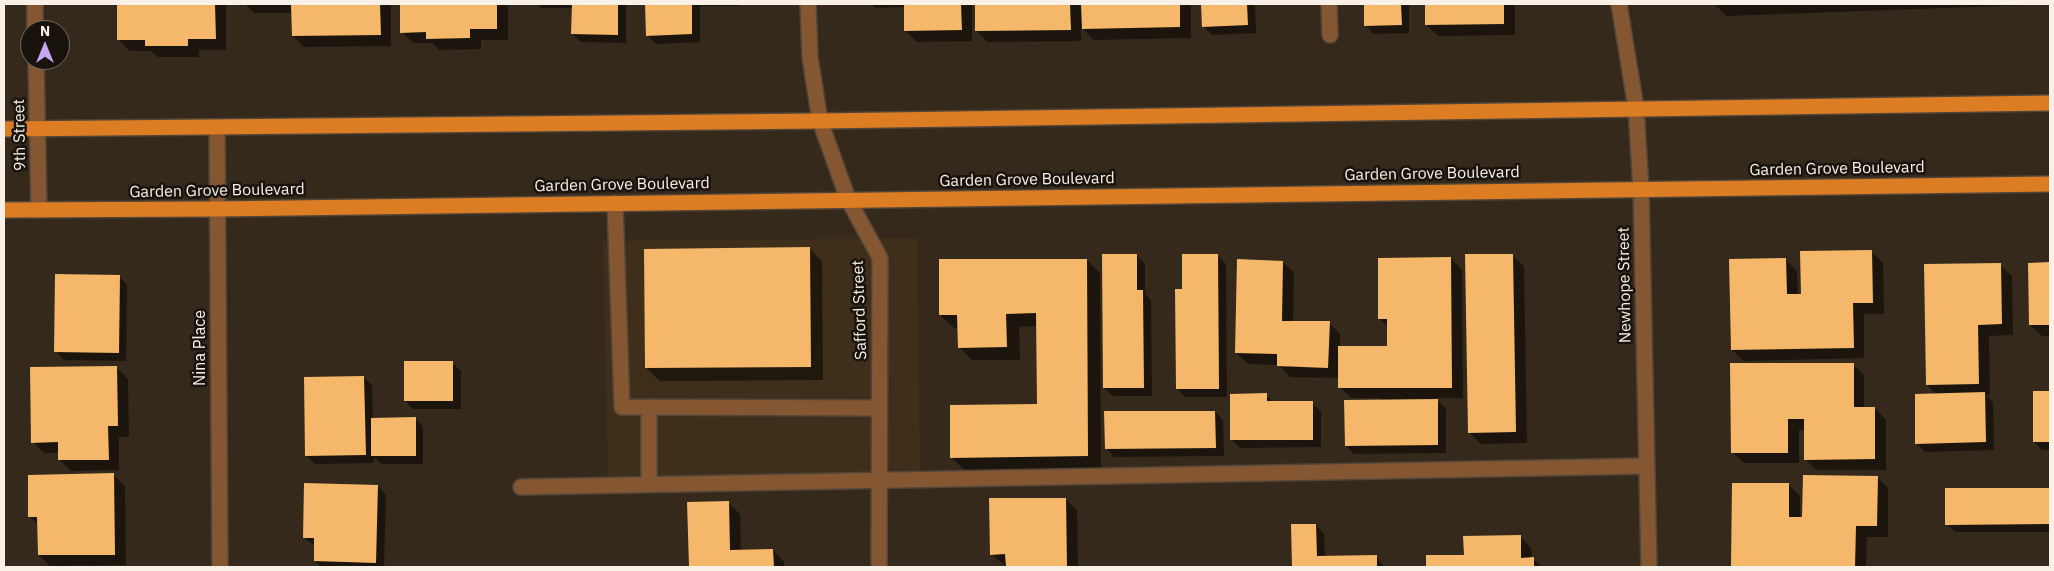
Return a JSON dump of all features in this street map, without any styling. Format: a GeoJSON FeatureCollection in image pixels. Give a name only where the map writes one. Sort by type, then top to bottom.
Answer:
{"type":"FeatureCollection","features":[{"type":"Feature","properties":{"kind":"main road"},"geometry":{"type":"LineString","coordinates":[[4,129],[820,121],[2050,103]]}},
{"type":"Feature","properties":{"kind":"main road","name":"Garden Grove Boulevard"},"geometry":{"type":"LineString","coordinates":[[4,210],[217,210],[2050,184]]}},
{"type":"Feature","properties":{"kind":"street"},"geometry":{"type":"LineString","coordinates":[[35,4],[36,20]]}},
{"type":"Feature","properties":{"kind":"street","name":"Safford Street"},"geometry":{"type":"LineString","coordinates":[[808,4],[810,57],[820,121],[848,200],[880,258],[880,567]]}},
{"type":"Feature","properties":{"kind":"street"},"geometry":{"type":"LineString","coordinates":[[1328,4],[1330,35]]}},
{"type":"Feature","properties":{"kind":"street","name":"Newhope Street"},"geometry":{"type":"LineString","coordinates":[[1619,4],[1636,108],[1641,189],[1649,567]]}},
{"type":"Feature","properties":{"kind":"street","name":"9th Street"},"geometry":{"type":"LineString","coordinates":[[36,70],[39,210]]}},
{"type":"Feature","properties":{"kind":"street","name":"Nina Place"},"geometry":{"type":"LineString","coordinates":[[217,128],[220,567]]}},
{"type":"Feature","properties":{"kind":"street"},"geometry":{"type":"LineString","coordinates":[[615,203],[622,407],[880,408]]}},
{"type":"Feature","properties":{"kind":"street"},"geometry":{"type":"LineString","coordinates":[[649,407],[649,485]]}},
{"type":"Feature","properties":{"kind":"street"},"geometry":{"type":"LineString","coordinates":[[521,487],[1647,466]]}},
{"type":"Feature","properties":{"kind":"shaded area"},"geometry":{"type":"Polygon","coordinates":[[[917,238],[920,481],[608,485],[603,241],[917,238]]]}},
{"type":"Feature","properties":{"kind":"building"},"geometry":{"type":"Polygon","coordinates":[[[117,4],[215,4],[216,39],[188,39],[188,46],[145,46],[145,40],[117,40],[117,4]]]}},
{"type":"Feature","properties":{"kind":"building"},"geometry":{"type":"Polygon","coordinates":[[[291,4],[380,4],[381,35],[292,36],[291,4]]]}},
{"type":"Feature","properties":{"kind":"building"},"geometry":{"type":"Polygon","coordinates":[[[400,4],[497,4],[497,29],[470,29],[470,38],[426,39],[426,32],[400,33],[400,4]]]}},
{"type":"Feature","properties":{"kind":"building"},"geometry":{"type":"Polygon","coordinates":[[[572,4],[618,4],[618,35],[571,34],[572,4]]]}},
{"type":"Feature","properties":{"kind":"building"},"geometry":{"type":"Polygon","coordinates":[[[645,4],[692,4],[692,34],[646,36],[645,4]]]}},
{"type":"Feature","properties":{"kind":"building"},"geometry":{"type":"Polygon","coordinates":[[[904,4],[961,4],[962,30],[904,31],[904,4]]]}},
{"type":"Feature","properties":{"kind":"building"},"geometry":{"type":"Polygon","coordinates":[[[975,4],[1070,4],[1071,30],[975,31],[975,4]]]}},
{"type":"Feature","properties":{"kind":"building"},"geometry":{"type":"Polygon","coordinates":[[[1081,4],[1180,4],[1180,27],[1082,29],[1081,4]]]}},
{"type":"Feature","properties":{"kind":"building"},"geometry":{"type":"Polygon","coordinates":[[[1201,4],[1247,4],[1248,25],[1202,27],[1201,4]]]}},
{"type":"Feature","properties":{"kind":"building"},"geometry":{"type":"Polygon","coordinates":[[[1364,4],[1401,4],[1402,25],[1364,26],[1364,4]]]}},
{"type":"Feature","properties":{"kind":"building"},"geometry":{"type":"Polygon","coordinates":[[[1425,4],[1504,4],[1504,24],[1425,25],[1425,4]]]}},
{"type":"Feature","properties":{"kind":"building"},"geometry":{"type":"Polygon","coordinates":[[[810,247],[811,367],[645,368],[644,249],[810,247]]]}},
{"type":"Feature","properties":{"kind":"building"},"geometry":{"type":"Polygon","coordinates":[[[1872,250],[1873,303],[1853,303],[1854,348],[1731,350],[1729,259],[1786,258],[1787,294],[1801,294],[1800,251],[1872,250]]]}},
{"type":"Feature","properties":{"kind":"building"},"geometry":{"type":"Polygon","coordinates":[[[1102,254],[1137,254],[1137,290],[1143,290],[1144,388],[1103,388],[1102,254]]]}},
{"type":"Feature","properties":{"kind":"building"},"geometry":{"type":"Polygon","coordinates":[[[1182,254],[1218,254],[1219,389],[1176,389],[1175,289],[1182,289],[1182,254]]]}},
{"type":"Feature","properties":{"kind":"building"},"geometry":{"type":"Polygon","coordinates":[[[1465,254],[1513,254],[1516,432],[1468,433],[1465,254]]]}},
{"type":"Feature","properties":{"kind":"building"},"geometry":{"type":"Polygon","coordinates":[[[1451,257],[1452,388],[1338,388],[1338,346],[1387,346],[1387,319],[1378,319],[1378,258],[1451,257]]]}},
{"type":"Feature","properties":{"kind":"building"},"geometry":{"type":"Polygon","coordinates":[[[939,259],[1087,259],[1088,456],[950,458],[950,405],[1037,404],[1036,313],[1006,314],[1007,347],[958,348],[957,315],[939,315],[939,259]]]}},
{"type":"Feature","properties":{"kind":"building"},"geometry":{"type":"Polygon","coordinates":[[[1237,259],[1283,261],[1282,321],[1330,321],[1328,368],[1277,366],[1277,354],[1235,353],[1237,259]]]}},
{"type":"Feature","properties":{"kind":"building"},"geometry":{"type":"Polygon","coordinates":[[[2050,262],[2050,325],[2029,325],[2028,263],[2050,262]]]}},
{"type":"Feature","properties":{"kind":"building"},"geometry":{"type":"Polygon","coordinates":[[[2001,263],[2002,324],[1978,325],[1979,384],[1926,385],[1924,264],[2001,263]]]}},
{"type":"Feature","properties":{"kind":"building"},"geometry":{"type":"Polygon","coordinates":[[[55,274],[120,275],[119,353],[54,352],[55,274]]]}},
{"type":"Feature","properties":{"kind":"building"},"geometry":{"type":"Polygon","coordinates":[[[404,361],[453,361],[453,401],[404,401],[404,361]]]}},
{"type":"Feature","properties":{"kind":"building"},"geometry":{"type":"Polygon","coordinates":[[[1730,363],[1854,363],[1854,407],[1875,407],[1875,459],[1804,460],[1804,419],[1788,419],[1788,453],[1731,453],[1730,363]]]}},
{"type":"Feature","properties":{"kind":"building"},"geometry":{"type":"Polygon","coordinates":[[[117,366],[118,426],[108,426],[109,460],[58,460],[58,442],[31,443],[30,367],[117,366]]]}},
{"type":"Feature","properties":{"kind":"building"},"geometry":{"type":"Polygon","coordinates":[[[364,376],[366,455],[305,456],[304,377],[364,376]]]}},
{"type":"Feature","properties":{"kind":"building"},"geometry":{"type":"Polygon","coordinates":[[[2033,391],[2050,391],[2050,442],[2033,442],[2033,391]]]}},
{"type":"Feature","properties":{"kind":"building"},"geometry":{"type":"Polygon","coordinates":[[[1985,392],[1986,442],[1915,444],[1915,394],[1985,392]]]}},
{"type":"Feature","properties":{"kind":"building"},"geometry":{"type":"Polygon","coordinates":[[[1267,393],[1267,401],[1313,401],[1313,440],[1230,440],[1230,394],[1267,393]]]}},
{"type":"Feature","properties":{"kind":"building"},"geometry":{"type":"Polygon","coordinates":[[[1438,399],[1438,445],[1345,446],[1344,400],[1438,399]]]}},
{"type":"Feature","properties":{"kind":"building"},"geometry":{"type":"Polygon","coordinates":[[[1104,411],[1215,411],[1216,448],[1105,449],[1104,411]]]}},
{"type":"Feature","properties":{"kind":"building"},"geometry":{"type":"Polygon","coordinates":[[[416,417],[416,456],[371,456],[371,418],[416,417]]]}},
{"type":"Feature","properties":{"kind":"building"},"geometry":{"type":"Polygon","coordinates":[[[114,473],[115,555],[38,555],[37,517],[28,517],[28,475],[114,473]]]}},
{"type":"Feature","properties":{"kind":"building"},"geometry":{"type":"Polygon","coordinates":[[[1803,475],[1878,476],[1877,526],[1856,526],[1855,567],[1731,566],[1732,483],[1789,483],[1789,517],[1802,517],[1803,475]]]}},
{"type":"Feature","properties":{"kind":"building"},"geometry":{"type":"Polygon","coordinates":[[[304,483],[378,485],[376,563],[314,561],[314,538],[303,538],[304,483]]]}},
{"type":"Feature","properties":{"kind":"building"},"geometry":{"type":"Polygon","coordinates":[[[1945,488],[2050,488],[2050,524],[1945,525],[1945,488]]]}},
{"type":"Feature","properties":{"kind":"building"},"geometry":{"type":"Polygon","coordinates":[[[989,498],[1066,498],[1067,567],[1006,567],[1005,554],[990,555],[989,498]]]}},
{"type":"Feature","properties":{"kind":"building"},"geometry":{"type":"Polygon","coordinates":[[[729,501],[730,550],[773,549],[774,567],[689,567],[687,502],[729,501]]]}},
{"type":"Feature","properties":{"kind":"building"},"geometry":{"type":"Polygon","coordinates":[[[1291,524],[1316,524],[1317,556],[1377,555],[1377,567],[1292,567],[1291,524]]]}},
{"type":"Feature","properties":{"kind":"building"},"geometry":{"type":"Polygon","coordinates":[[[1521,535],[1521,558],[1534,557],[1534,567],[1426,567],[1426,555],[1464,555],[1463,536],[1521,535]]]}}]}
